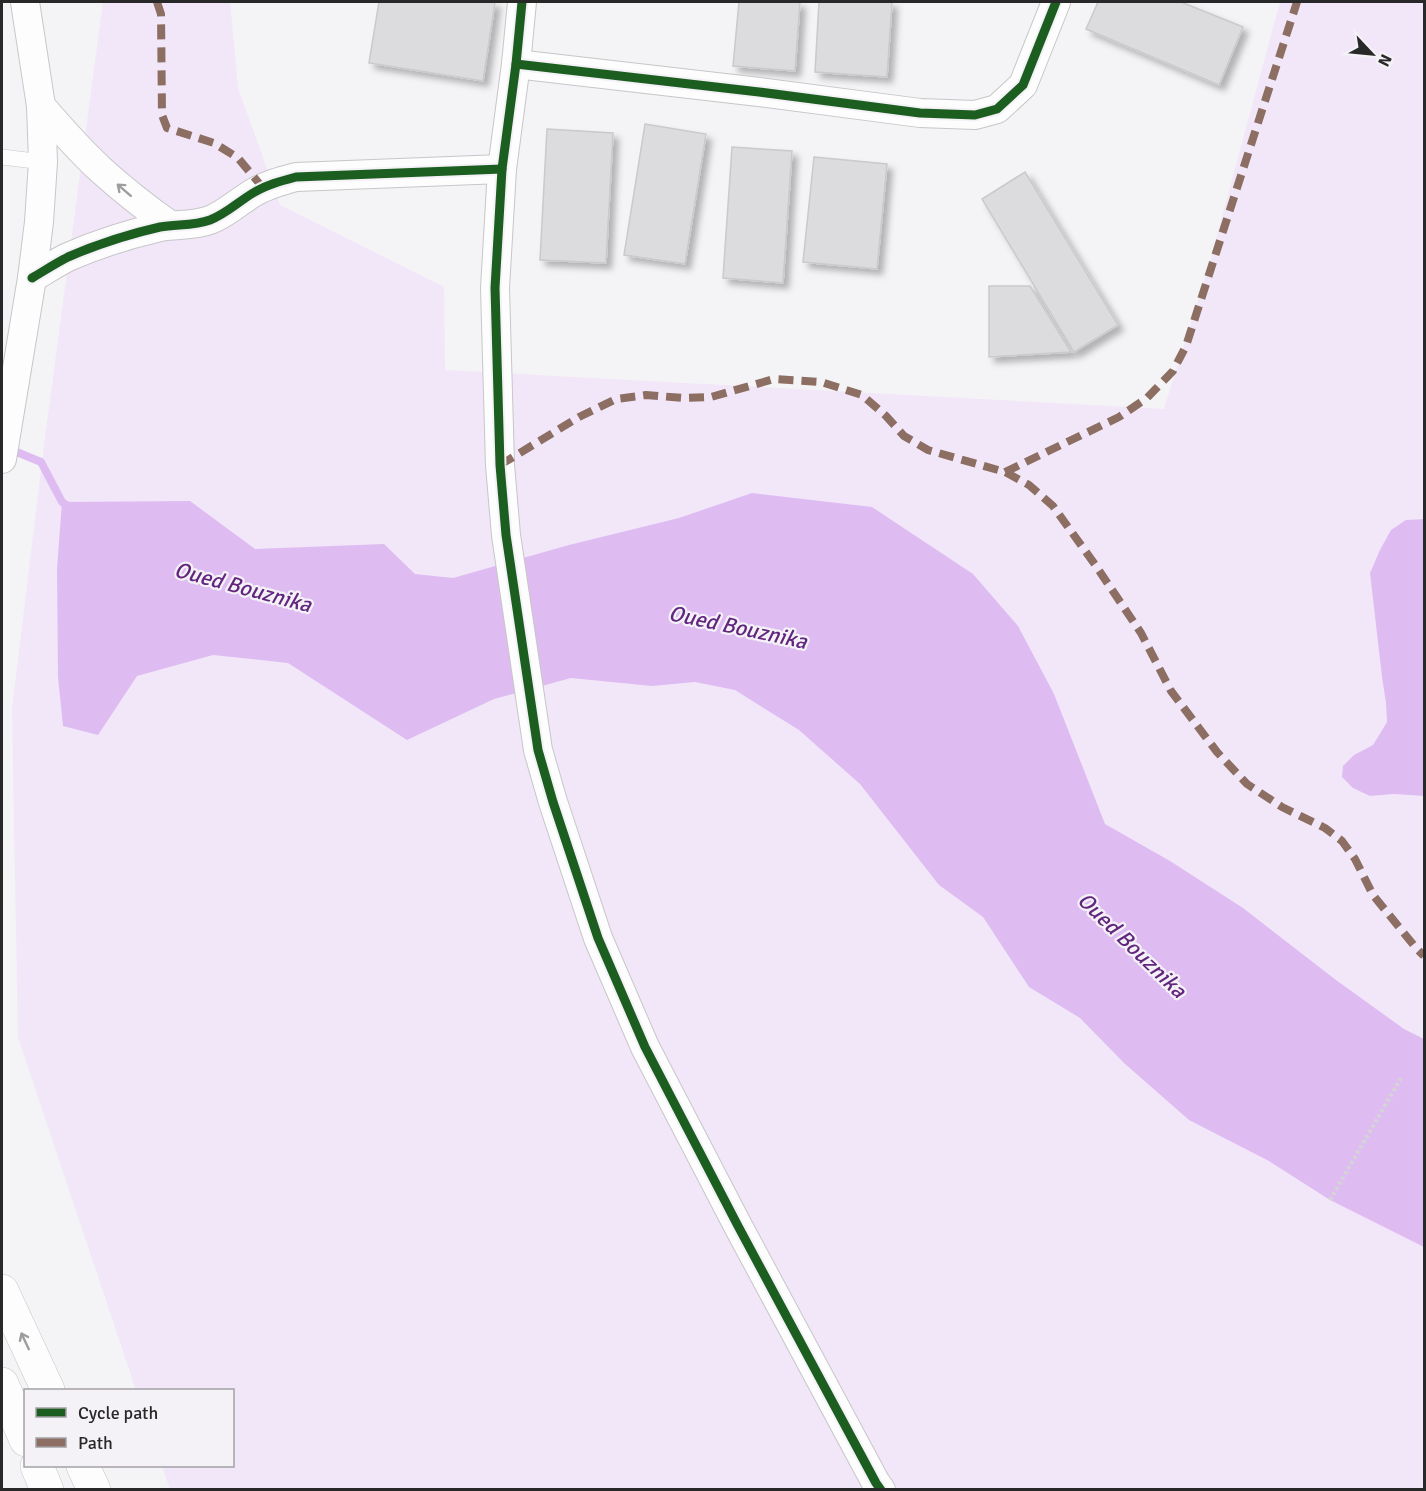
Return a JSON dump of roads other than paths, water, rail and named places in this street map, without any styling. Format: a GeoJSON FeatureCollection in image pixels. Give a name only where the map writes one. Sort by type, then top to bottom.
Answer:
{"type":"FeatureCollection","features":[{"type":"Feature","properties":{"kind":"main road"},"geometry":{"type":"LineString","coordinates":[[2,1291],[48,1389]]}},
{"type":"Feature","properties":{"kind":"main road"},"geometry":{"type":"LineString","coordinates":[[2,1384],[24,1435]]}},
{"type":"Feature","properties":{"kind":"main road"},"geometry":{"type":"LineString","coordinates":[[36,1467],[47,1490]]}},
{"type":"Feature","properties":{"kind":"main road"},"geometry":{"type":"LineString","coordinates":[[83,1467],[94,1490]]}},
{"type":"Feature","properties":{"kind":"street"},"geometry":{"type":"LineString","coordinates":[[2,459],[32,278],[43,162],[41,106],[25,2]]}},
{"type":"Feature","properties":{"kind":"street"},"geometry":{"type":"LineString","coordinates":[[522,2],[502,169],[495,288],[500,465],[506,535],[538,750],[598,938],[645,1047],[878,1487]]}},
{"type":"Feature","properties":{"kind":"street"},"geometry":{"type":"LineString","coordinates":[[516,64],[920,113],[975,115],[997,109],[1023,85],[1056,2]]}},
{"type":"Feature","properties":{"kind":"street"},"geometry":{"type":"LineString","coordinates":[[41,106],[101,170],[170,225]]}},
{"type":"Feature","properties":{"kind":"street"},"geometry":{"type":"LineString","coordinates":[[32,278],[66,258],[100,244],[170,225],[193,225],[210,220],[228,211],[254,192],[273,183],[296,177],[502,169]]}},
{"type":"Feature","properties":{"kind":"lane"},"geometry":{"type":"LineString","coordinates":[[2,157],[43,162]]}},
{"type":"Feature","properties":{"kind":"water"},"geometry":{"type":"Polygon","coordinates":[[[752,493],[872,507],[973,574],[1018,626],[1054,694],[1105,824],[1170,861],[1243,908],[1336,980],[1404,1029],[1424,1039],[1424,1247],[1330,1200],[1269,1161],[1189,1120],[1124,1063],[1080,1018],[1029,987],[983,917],[939,885],[860,784],[799,730],[735,690],[695,682],[652,686],[571,678],[494,699],[407,740],[288,663],[213,655],[137,676],[98,735],[63,726],[58,677],[57,569],[62,502],[190,501],[255,549],[384,544],[415,574],[453,578],[569,545],[679,518],[752,493]]]}},
{"type":"Feature","properties":{"kind":"water"},"geometry":{"type":"Polygon","coordinates":[[[1424,519],[1424,796],[1394,794],[1370,796],[1353,788],[1342,777],[1343,766],[1354,755],[1373,745],[1387,722],[1370,573],[1391,530],[1406,520],[1424,519]]]}},
{"type":"Feature","properties":{"kind":"waterway","name":"Oued Bouznika"},"geometry":{"type":"LineString","coordinates":[[7,448],[41,462],[62,502],[71,508]]}}]}
